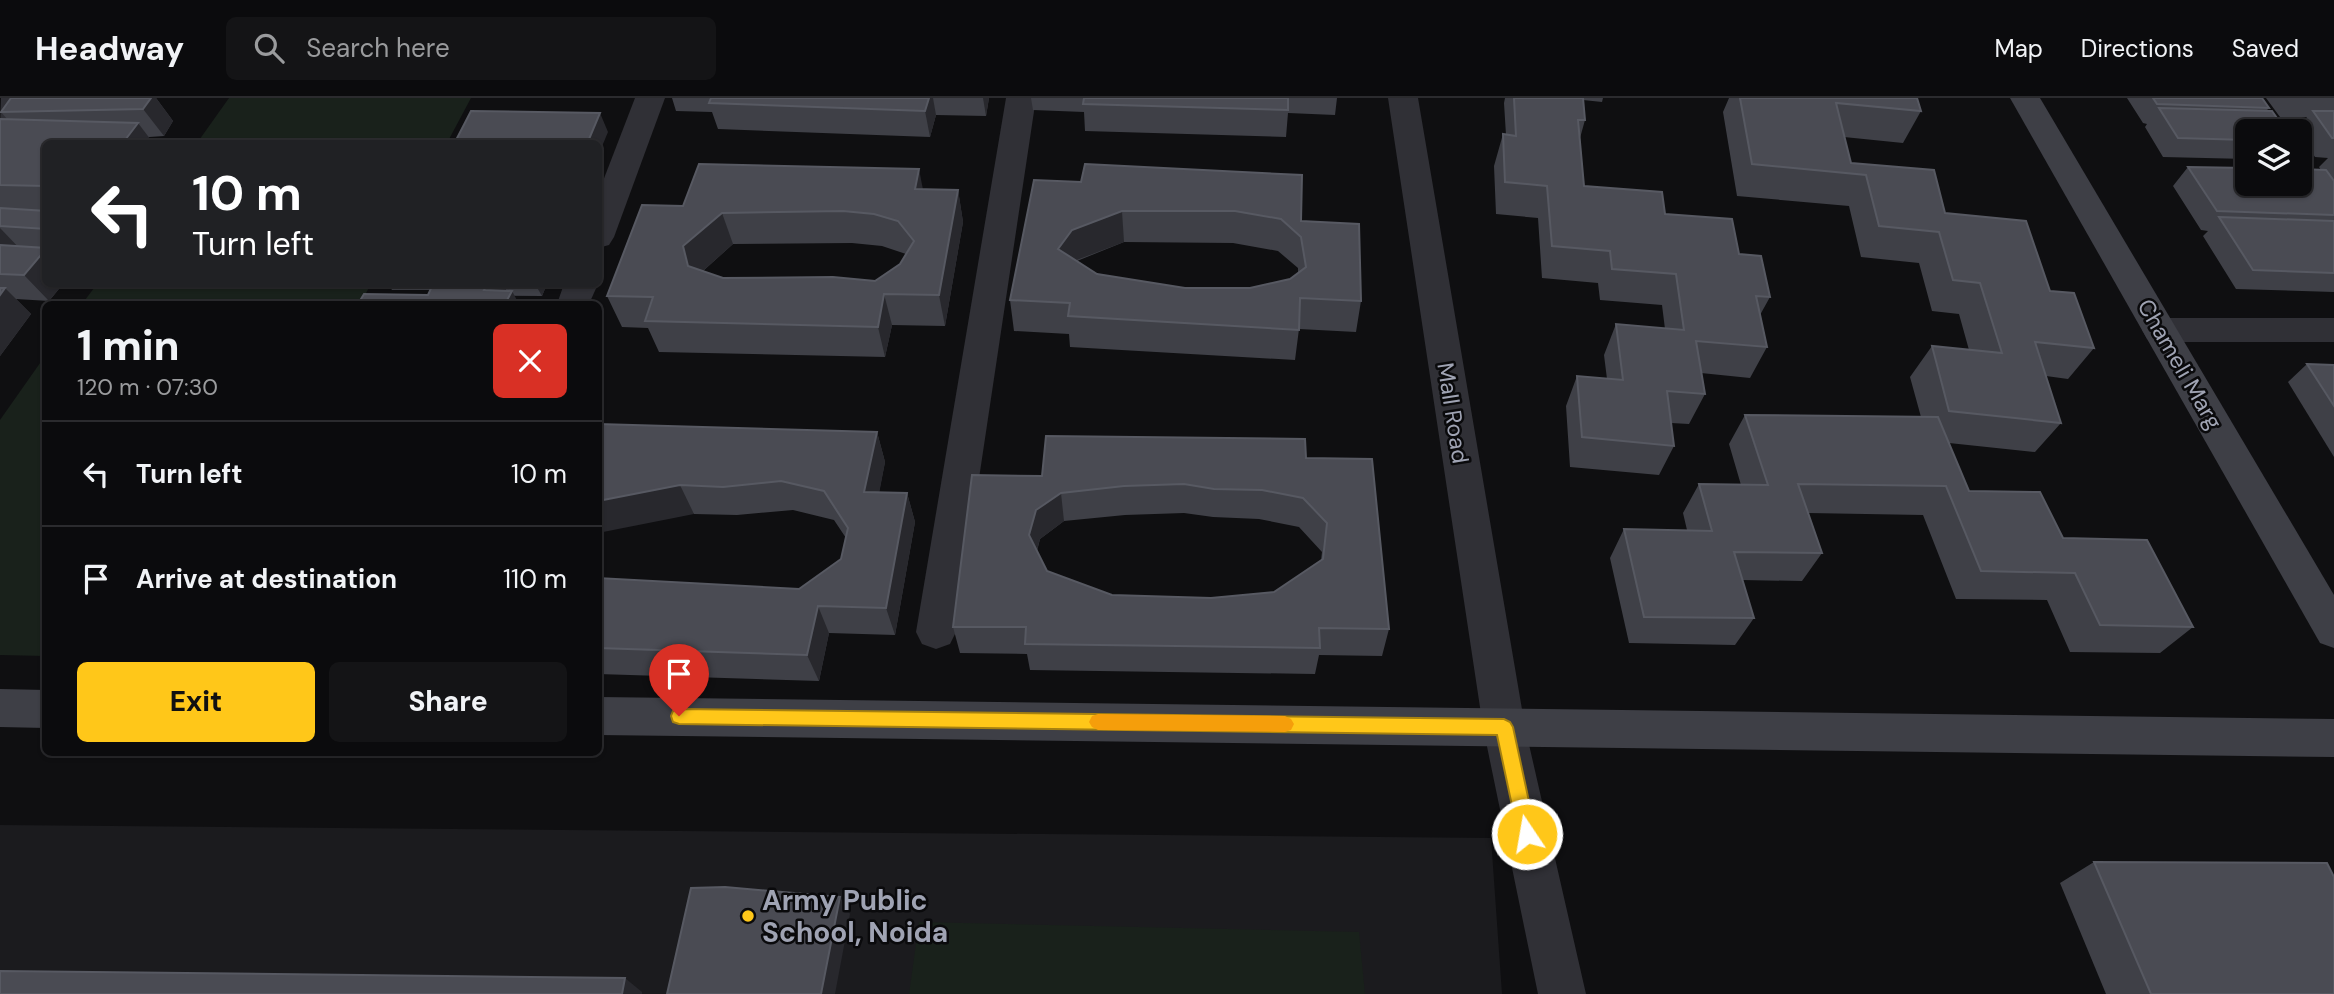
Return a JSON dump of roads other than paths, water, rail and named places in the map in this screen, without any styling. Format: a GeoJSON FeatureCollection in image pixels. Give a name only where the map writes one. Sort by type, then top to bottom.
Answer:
{"type":"FeatureCollection","features":[{"type":"Feature","properties":{"kind":"street"},"geometry":{"type":"LineString","coordinates":[[0,118],[17,98]]}},
{"type":"Feature","properties":{"kind":"street"},"geometry":{"type":"LineString","coordinates":[[602,226],[650,98]]}},
{"type":"Feature","properties":{"kind":"street"},"geometry":{"type":"LineString","coordinates":[[936,632],[1021,98]]}},
{"type":"Feature","properties":{"kind":"street","name":"Mall Road"},"geometry":{"type":"LineString","coordinates":[[1403,98],[1504,727],[1562,994]]}},
{"type":"Feature","properties":{"kind":"street","name":"Chameli Marg"},"geometry":{"type":"LineString","coordinates":[[2025,98],[2334,631]]}},
{"type":"Feature","properties":{"kind":"street"},"geometry":{"type":"LineString","coordinates":[[2160,330],[2334,330]]}},
{"type":"Feature","properties":{"kind":"street"},"geometry":{"type":"LineString","coordinates":[[0,708],[42,709]]}},
{"type":"Feature","properties":{"kind":"street"},"geometry":{"type":"LineString","coordinates":[[602,716],[2334,738]]}},
{"type":"Feature","properties":{"kind":"place","name":"Army Public School, Noida"},"geometry":{"type":"Point","coordinates":[748,916]}}]}
